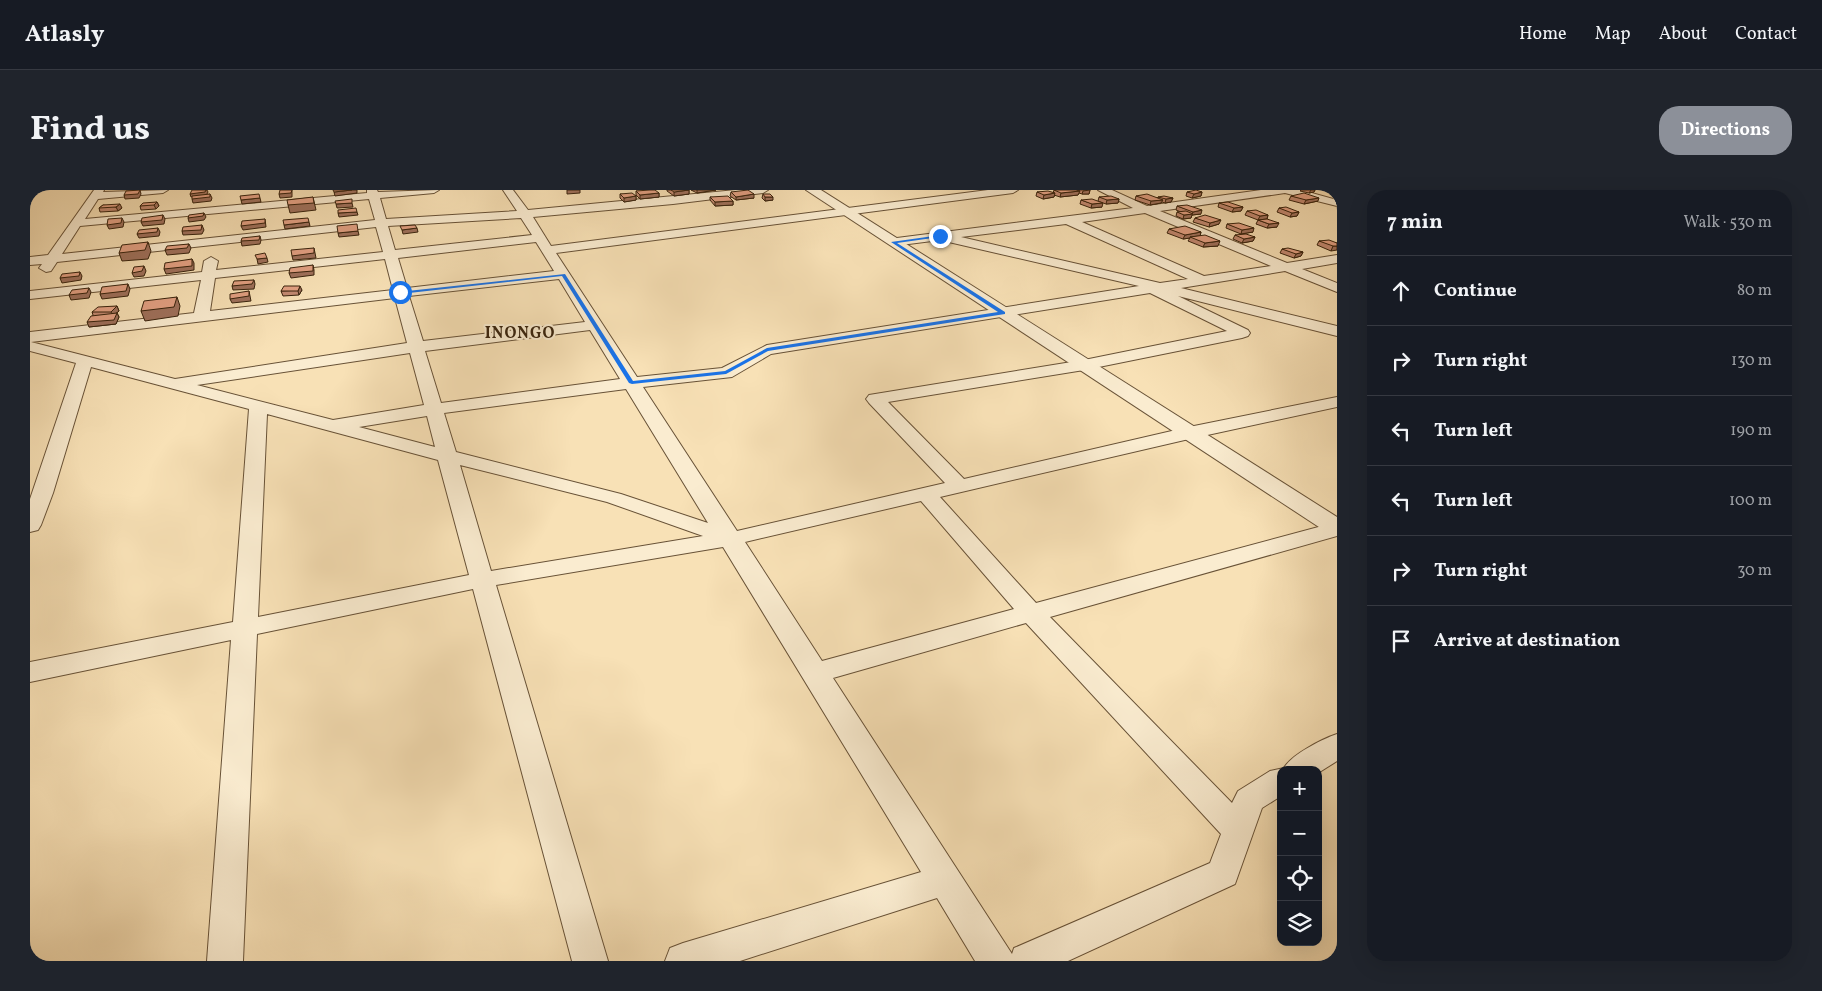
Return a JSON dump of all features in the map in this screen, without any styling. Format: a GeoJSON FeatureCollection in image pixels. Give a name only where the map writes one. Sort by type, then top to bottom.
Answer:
{"type":"FeatureCollection","features":[{"type":"Feature","properties":{"kind":"street"},"geometry":{"type":"LineString","coordinates":[[30,295],[51,259],[97,193],[163,190]]}},
{"type":"Feature","properties":{"kind":"street"},"geometry":{"type":"LineString","coordinates":[[76,224],[224,203],[434,190]]}},
{"type":"Feature","properties":{"kind":"street"},"geometry":{"type":"LineString","coordinates":[[508,190],[632,383],[996,961]]}},
{"type":"Feature","properties":{"kind":"street"},"geometry":{"type":"LineString","coordinates":[[662,190],[673,201]]}},
{"type":"Feature","properties":{"kind":"street"},"geometry":{"type":"LineString","coordinates":[[30,261],[380,223],[525,214],[673,201],[763,190]]}},
{"type":"Feature","properties":{"kind":"street"},"geometry":{"type":"LineString","coordinates":[[812,190],[1337,528]]}},
{"type":"Feature","properties":{"kind":"street"},"geometry":{"type":"LineString","coordinates":[[30,295],[389,254],[544,244],[845,211],[1013,190]]}},
{"type":"Feature","properties":{"kind":"street"},"geometry":{"type":"LineString","coordinates":[[1103,190],[1144,209],[1337,288]]}},
{"type":"Feature","properties":{"kind":"street"},"geometry":{"type":"LineString","coordinates":[[893,242],[1192,204],[1282,190]]}},
{"type":"Feature","properties":{"kind":"street"},"geometry":{"type":"LineString","coordinates":[[1288,190],[1337,203]]}},
{"type":"Feature","properties":{"kind":"street"},"geometry":{"type":"LineString","coordinates":[[372,193],[590,961]]}},
{"type":"Feature","properties":{"kind":"street"},"geometry":{"type":"LineString","coordinates":[[201,318],[214,241],[224,203]]}},
{"type":"Feature","properties":{"kind":"street"},"geometry":{"type":"LineString","coordinates":[[1066,219],[1204,281]]}},
{"type":"Feature","properties":{"kind":"street"},"geometry":{"type":"LineString","coordinates":[[940,236],[1337,331]]}},
{"type":"Feature","properties":{"kind":"street"},"geometry":{"type":"LineString","coordinates":[[333,426],[434,409],[726,372],[767,350],[1337,259]]}},
{"type":"Feature","properties":{"kind":"street"},"geometry":{"type":"LineString","coordinates":[[30,337],[563,274]]}},
{"type":"Feature","properties":{"kind":"street"},"geometry":{"type":"LineString","coordinates":[[960,486],[875,399],[1084,365],[1242,333],[1159,288]]}},
{"type":"Feature","properties":{"kind":"street"},"geometry":{"type":"LineString","coordinates":[[171,383],[416,347],[595,325]]}},
{"type":"Feature","properties":{"kind":"street"},"geometry":{"type":"LineString","coordinates":[[30,346],[258,407],[614,498],[730,539]]}},
{"type":"Feature","properties":{"kind":"street"},"geometry":{"type":"LineString","coordinates":[[30,525],[43,493],[85,361]]}},
{"type":"Feature","properties":{"kind":"street"},"geometry":{"type":"LineString","coordinates":[[30,672],[482,580],[730,539],[1189,433],[1337,402]]}},
{"type":"Feature","properties":{"kind":"street"},"geometry":{"type":"LineString","coordinates":[[225,961],[258,407]]}},
{"type":"Feature","properties":{"kind":"street"},"geometry":{"type":"LineString","coordinates":[[926,494],[1031,613],[1238,830]]}},
{"type":"Feature","properties":{"kind":"street"},"geometry":{"type":"LineString","coordinates":[[814,673],[1337,528]]}},
{"type":"Feature","properties":{"kind":"street"},"geometry":{"type":"LineString","coordinates":[[1304,766],[1337,746]]}},
{"type":"Feature","properties":{"kind":"street"},"geometry":{"type":"LineString","coordinates":[[1027,961],[1223,873],[1249,800],[1277,782]]}},
{"type":"Feature","properties":{"kind":"street"},"geometry":{"type":"LineString","coordinates":[[683,961],[945,880]]}},
{"type":"Feature","properties":{"kind":"building"},"geometry":{"type":"Polygon","coordinates":[[[140,190],[138,194],[124,195],[126,191],[140,190]]]}},
{"type":"Feature","properties":{"kind":"building"},"geometry":{"type":"Polygon","coordinates":[[[192,190],[206,190],[205,192],[190,194],[192,190]]]}},
{"type":"Feature","properties":{"kind":"building"},"geometry":{"type":"Polygon","coordinates":[[[280,190],[292,190],[291,193],[279,194],[280,190]]]}},
{"type":"Feature","properties":{"kind":"building"},"geometry":{"type":"Polygon","coordinates":[[[333,190],[352,190],[334,192],[333,190]]]}},
{"type":"Feature","properties":{"kind":"building"},"geometry":{"type":"Polygon","coordinates":[[[655,190],[659,193],[640,195],[636,191],[655,190]]]}},
{"type":"Feature","properties":{"kind":"building"},"geometry":{"type":"Polygon","coordinates":[[[671,190],[689,190],[674,192],[671,190]]]}},
{"type":"Feature","properties":{"kind":"building"},"geometry":{"type":"Polygon","coordinates":[[[748,190],[754,194],[736,197],[731,192],[748,190]]]}},
{"type":"Feature","properties":{"kind":"building"},"geometry":{"type":"Polygon","coordinates":[[[1054,190],[1076,190],[1080,191],[1061,193],[1054,190]]]}},
{"type":"Feature","properties":{"kind":"building"},"geometry":{"type":"Polygon","coordinates":[[[1196,190],[1202,192],[1194,194],[1187,192],[1196,190]]]}},
{"type":"Feature","properties":{"kind":"building"},"geometry":{"type":"Polygon","coordinates":[[[1048,191],[1055,193],[1044,195],[1037,192],[1048,191]]]}},
{"type":"Feature","properties":{"kind":"building"},"geometry":{"type":"Polygon","coordinates":[[[632,193],[636,196],[624,198],[620,194],[632,193]]]}},
{"type":"Feature","properties":{"kind":"building"},"geometry":{"type":"Polygon","coordinates":[[[1304,193],[1319,198],[1306,200],[1291,196],[1304,193]]]}},
{"type":"Feature","properties":{"kind":"building"},"geometry":{"type":"Polygon","coordinates":[[[210,194],[210,197],[192,199],[192,196],[210,194]]]}},
{"type":"Feature","properties":{"kind":"building"},"geometry":{"type":"Polygon","coordinates":[[[259,194],[260,198],[241,200],[240,196],[259,194]]]}},
{"type":"Feature","properties":{"kind":"building"},"geometry":{"type":"Polygon","coordinates":[[[763,194],[770,194],[773,197],[765,197],[763,194]]]}},
{"type":"Feature","properties":{"kind":"building"},"geometry":{"type":"Polygon","coordinates":[[[1147,194],[1163,200],[1151,201],[1136,196],[1147,194]]]}},
{"type":"Feature","properties":{"kind":"building"},"geometry":{"type":"Polygon","coordinates":[[[728,196],[733,201],[715,202],[710,197],[728,196]]]}},
{"type":"Feature","properties":{"kind":"building"},"geometry":{"type":"Polygon","coordinates":[[[1111,196],[1119,199],[1107,200],[1099,197],[1111,196]]]}},
{"type":"Feature","properties":{"kind":"building"},"geometry":{"type":"Polygon","coordinates":[[[1164,196],[1173,198],[1158,197],[1164,196]]]}},
{"type":"Feature","properties":{"kind":"building"},"geometry":{"type":"Polygon","coordinates":[[[313,197],[314,203],[288,205],[287,200],[313,197]]]}},
{"type":"Feature","properties":{"kind":"building"},"geometry":{"type":"Polygon","coordinates":[[[352,199],[352,203],[336,204],[335,201],[352,199]]]}},
{"type":"Feature","properties":{"kind":"building"},"geometry":{"type":"Polygon","coordinates":[[[1092,199],[1103,203],[1092,204],[1081,200],[1092,199]]]}},
{"type":"Feature","properties":{"kind":"building"},"geometry":{"type":"Polygon","coordinates":[[[157,202],[154,205],[140,206],[143,203],[157,202]]]}},
{"type":"Feature","properties":{"kind":"building"},"geometry":{"type":"Polygon","coordinates":[[[1228,202],[1243,207],[1234,208],[1219,203],[1228,202]]]}},
{"type":"Feature","properties":{"kind":"building"},"geometry":{"type":"Polygon","coordinates":[[[120,204],[116,207],[99,208],[103,205],[120,204]]]}},
{"type":"Feature","properties":{"kind":"building"},"geometry":{"type":"Polygon","coordinates":[[[1187,205],[1202,210],[1193,212],[1177,206],[1187,205]]]}},
{"type":"Feature","properties":{"kind":"building"},"geometry":{"type":"Polygon","coordinates":[[[1286,207],[1299,212],[1292,213],[1279,208],[1286,207]]]}},
{"type":"Feature","properties":{"kind":"building"},"geometry":{"type":"Polygon","coordinates":[[[356,208],[357,212],[338,213],[338,210],[356,208]]]}},
{"type":"Feature","properties":{"kind":"building"},"geometry":{"type":"Polygon","coordinates":[[[1256,210],[1268,215],[1260,216],[1247,211],[1256,210]]]}},
{"type":"Feature","properties":{"kind":"building"},"geometry":{"type":"Polygon","coordinates":[[[1186,211],[1193,214],[1184,215],[1177,212],[1186,211]]]}},
{"type":"Feature","properties":{"kind":"building"},"geometry":{"type":"Polygon","coordinates":[[[204,213],[203,216],[188,218],[189,215],[204,213]]]}},
{"type":"Feature","properties":{"kind":"building"},"geometry":{"type":"Polygon","coordinates":[[[163,215],[162,220],[141,222],[142,218],[163,215]]]}},
{"type":"Feature","properties":{"kind":"building"},"geometry":{"type":"Polygon","coordinates":[[[1205,215],[1221,220],[1210,223],[1195,218],[1205,215]]]}},
{"type":"Feature","properties":{"kind":"building"},"geometry":{"type":"Polygon","coordinates":[[[122,218],[121,223],[107,225],[108,219],[122,218]]]}},
{"type":"Feature","properties":{"kind":"building"},"geometry":{"type":"Polygon","coordinates":[[[308,218],[309,222],[284,225],[283,220],[308,218]]]}},
{"type":"Feature","properties":{"kind":"building"},"geometry":{"type":"Polygon","coordinates":[[[265,219],[265,223],[241,226],[242,221],[265,219]]]}},
{"type":"Feature","properties":{"kind":"building"},"geometry":{"type":"Polygon","coordinates":[[[1267,219],[1279,223],[1269,224],[1258,220],[1267,219]]]}},
{"type":"Feature","properties":{"kind":"building"},"geometry":{"type":"Polygon","coordinates":[[[1239,223],[1254,228],[1242,230],[1227,224],[1239,223]]]}},
{"type":"Feature","properties":{"kind":"building"},"geometry":{"type":"Polygon","coordinates":[[[357,224],[358,231],[338,233],[337,226],[357,224]]]}},
{"type":"Feature","properties":{"kind":"building"},"geometry":{"type":"Polygon","coordinates":[[[202,225],[201,230],[182,231],[183,227],[202,225]]]}},
{"type":"Feature","properties":{"kind":"building"},"geometry":{"type":"Polygon","coordinates":[[[415,225],[417,228],[402,230],[400,226],[415,225]]]}},
{"type":"Feature","properties":{"kind":"building"},"geometry":{"type":"Polygon","coordinates":[[[1185,226],[1201,232],[1185,235],[1169,229],[1185,226]]]}},
{"type":"Feature","properties":{"kind":"building"},"geometry":{"type":"Polygon","coordinates":[[[158,228],[157,232],[137,234],[139,230],[158,228]]]}},
{"type":"Feature","properties":{"kind":"building"},"geometry":{"type":"Polygon","coordinates":[[[1246,234],[1255,237],[1244,239],[1235,235],[1246,234]]]}},
{"type":"Feature","properties":{"kind":"building"},"geometry":{"type":"Polygon","coordinates":[[[1205,235],[1220,241],[1205,243],[1190,237],[1205,235]]]}},
{"type":"Feature","properties":{"kind":"building"},"geometry":{"type":"Polygon","coordinates":[[[260,236],[259,240],[241,241],[242,238],[260,236]]]}},
{"type":"Feature","properties":{"kind":"building"},"geometry":{"type":"Polygon","coordinates":[[[1329,240],[1337,243],[1337,246],[1319,241],[1329,240]]]}},
{"type":"Feature","properties":{"kind":"building"},"geometry":{"type":"Polygon","coordinates":[[[148,242],[145,250],[119,253],[122,245],[148,242]]]}},
{"type":"Feature","properties":{"kind":"building"},"geometry":{"type":"Polygon","coordinates":[[[189,244],[187,248],[165,250],[167,246],[189,244]]]}},
{"type":"Feature","properties":{"kind":"building"},"geometry":{"type":"Polygon","coordinates":[[[314,248],[314,253],[292,256],[291,250],[314,248]]]}},
{"type":"Feature","properties":{"kind":"building"},"geometry":{"type":"Polygon","coordinates":[[[1288,248],[1303,252],[1296,254],[1282,249],[1288,248]]]}},
{"type":"Feature","properties":{"kind":"building"},"geometry":{"type":"Polygon","coordinates":[[[265,253],[267,258],[257,259],[255,255],[265,253]]]}},
{"type":"Feature","properties":{"kind":"building"},"geometry":{"type":"Polygon","coordinates":[[[192,259],[192,266],[164,269],[165,263],[192,259]]]}},
{"type":"Feature","properties":{"kind":"building"},"geometry":{"type":"Polygon","coordinates":[[[313,265],[313,271],[289,273],[290,268],[313,265]]]}},
{"type":"Feature","properties":{"kind":"building"},"geometry":{"type":"Polygon","coordinates":[[[144,266],[142,271],[132,273],[134,267],[144,266]]]}},
{"type":"Feature","properties":{"kind":"building"},"geometry":{"type":"Polygon","coordinates":[[[80,272],[79,276],[60,278],[62,274],[80,272]]]}},
{"type":"Feature","properties":{"kind":"building"},"geometry":{"type":"Polygon","coordinates":[[[254,280],[252,284],[232,286],[234,281],[254,280]]]}},
{"type":"Feature","properties":{"kind":"building"},"geometry":{"type":"Polygon","coordinates":[[[128,284],[126,291],[100,294],[102,287],[128,284]]]}},
{"type":"Feature","properties":{"kind":"building"},"geometry":{"type":"Polygon","coordinates":[[[284,286],[300,286],[298,291],[281,291],[284,286]]]}},
{"type":"Feature","properties":{"kind":"building"},"geometry":{"type":"Polygon","coordinates":[[[89,288],[87,293],[69,295],[72,290],[89,288]]]}},
{"type":"Feature","properties":{"kind":"building"},"geometry":{"type":"Polygon","coordinates":[[[249,291],[249,296],[230,299],[230,294],[249,291]]]}},
{"type":"Feature","properties":{"kind":"building"},"geometry":{"type":"Polygon","coordinates":[[[177,297],[174,307],[141,311],[144,301],[177,297]]]}},
{"type":"Feature","properties":{"kind":"building"},"geometry":{"type":"Polygon","coordinates":[[[117,306],[111,312],[92,312],[98,307],[117,306]]]}},
{"type":"Feature","properties":{"kind":"building"},"geometry":{"type":"Polygon","coordinates":[[[117,313],[114,320],[87,322],[91,316],[117,313]]]}},
{"type":"Feature","properties":{"kind":"district","name":"INONGO"},"geometry":{"type":"Point","coordinates":[520,332]}},
{"type":"Feature","properties":{"kind":"route"},"geometry":{"type":"LineString","coordinates":[[400,292],[563,274],[632,383],[726,372],[767,350],[1003,313],[893,242],[940,236]]}}]}
